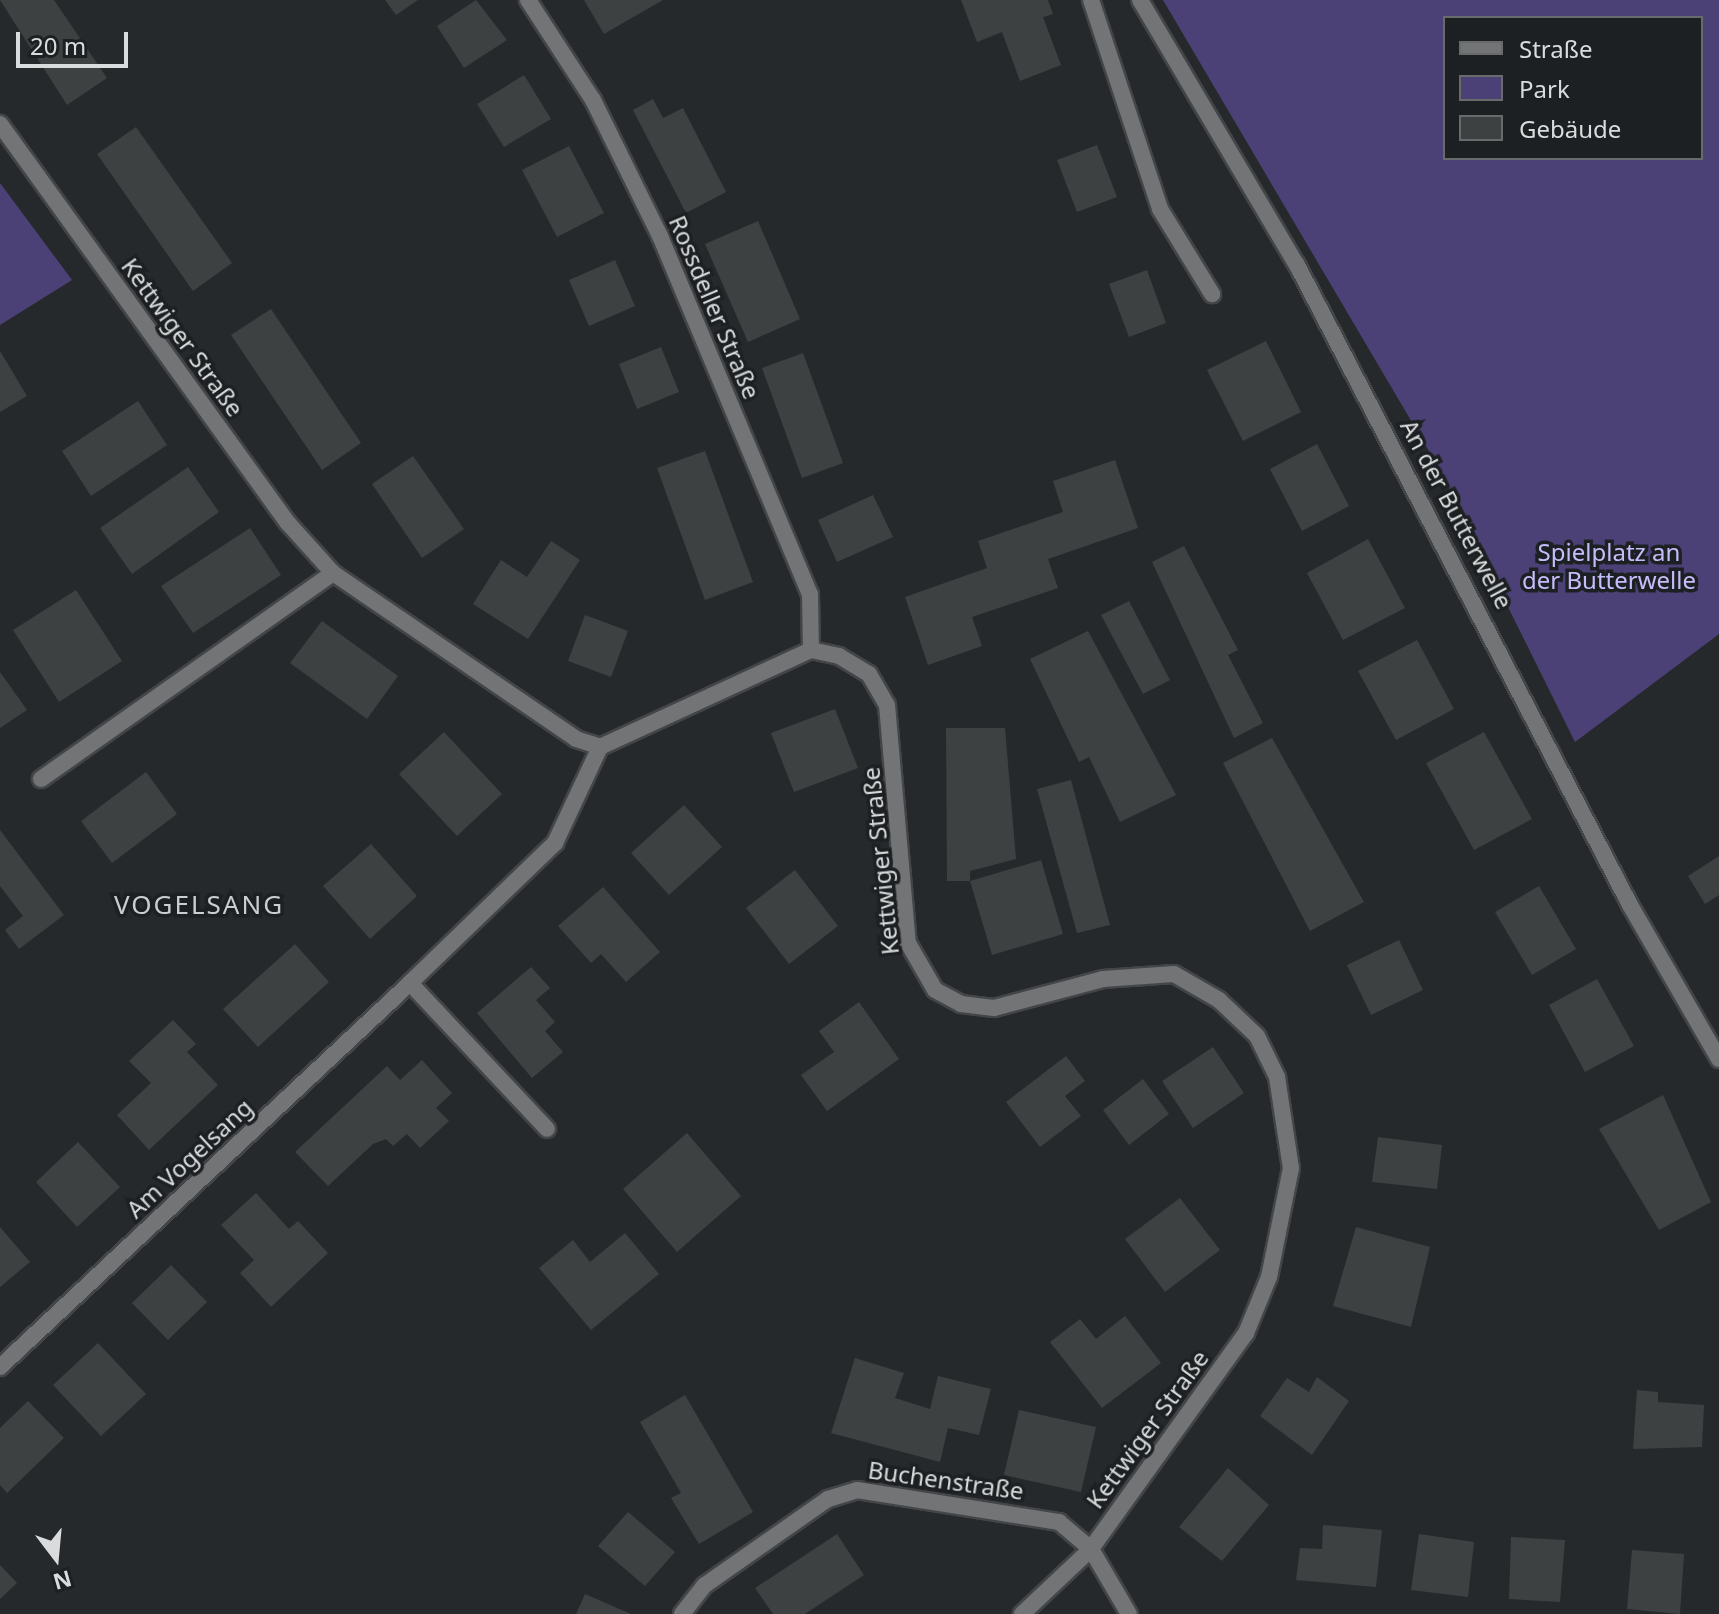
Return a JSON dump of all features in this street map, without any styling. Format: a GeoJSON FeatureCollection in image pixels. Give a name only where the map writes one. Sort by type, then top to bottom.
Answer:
{"type":"FeatureCollection","features":[{"type":"Feature","properties":{"kind":"street","name":"Rossdeller Straße"},"geometry":{"type":"LineString","coordinates":[[528,0],[593,100],[660,236],[810,594],[811,650]]}},
{"type":"Feature","properties":{"kind":"street"},"geometry":{"type":"LineString","coordinates":[[1091,0],[1160,209],[1212,294]]}},
{"type":"Feature","properties":{"kind":"street","name":"An der Butterwelle"},"geometry":{"type":"LineString","coordinates":[[1140,0],[1297,265],[1630,905],[1719,1059]]}},
{"type":"Feature","properties":{"kind":"street","name":"Kettwiger Straße"},"geometry":{"type":"LineString","coordinates":[[0,124],[288,523],[333,573],[576,739],[600,747]]}},
{"type":"Feature","properties":{"kind":"street"},"geometry":{"type":"LineString","coordinates":[[41,779],[333,573]]}},
{"type":"Feature","properties":{"kind":"street"},"geometry":{"type":"LineString","coordinates":[[600,747],[811,650]]}},
{"type":"Feature","properties":{"kind":"street","name":"Kettwiger Straße"},"geometry":{"type":"LineString","coordinates":[[811,650],[839,656],[869,674],[887,705],[908,943],[935,990],[961,1004],[994,1008],[1103,979],[1174,974],[1219,1000],[1257,1036],[1277,1077],[1291,1168],[1269,1277],[1246,1333],[1091,1549],[1022,1614]]}},
{"type":"Feature","properties":{"kind":"street","name":"Am Vogelsang"},"geometry":{"type":"LineString","coordinates":[[0,1367],[555,843],[600,747]]}},
{"type":"Feature","properties":{"kind":"street"},"geometry":{"type":"LineString","coordinates":[[410,983],[547,1129]]}},
{"type":"Feature","properties":{"kind":"street","name":"Buchenstraße"},"geometry":{"type":"LineString","coordinates":[[682,1614],[705,1585],[828,1499],[857,1490],[1059,1522],[1091,1549]]}},
{"type":"Feature","properties":{"kind":"street"},"geometry":{"type":"LineString","coordinates":[[1091,1549],[1129,1614]]}},
{"type":"Feature","properties":{"kind":"green space","name":"Spielplatz an der Butterwelle"},"geometry":{"type":"Polygon","coordinates":[[[1163,0],[1719,0],[1719,634],[1575,742],[1439,468],[1163,0]]]}},
{"type":"Feature","properties":{"kind":"green space"},"geometry":{"type":"Polygon","coordinates":[[[0,183],[72,280],[0,325],[0,183]]]}},
{"type":"Feature","properties":{"kind":"building"},"geometry":{"type":"Polygon","coordinates":[[[0,0],[54,0],[107,78],[67,105],[0,0]]]}},
{"type":"Feature","properties":{"kind":"building"},"geometry":{"type":"Polygon","coordinates":[[[385,0],[418,0],[396,15],[385,0]]]}},
{"type":"Feature","properties":{"kind":"building"},"geometry":{"type":"Polygon","coordinates":[[[476,0],[507,40],[464,68],[437,26],[476,0]]]}},
{"type":"Feature","properties":{"kind":"building"},"geometry":{"type":"Polygon","coordinates":[[[584,0],[663,0],[604,34],[584,0]]]}},
{"type":"Feature","properties":{"kind":"building"},"geometry":{"type":"Polygon","coordinates":[[[961,0],[1048,0],[1053,14],[1043,17],[1061,65],[1020,81],[1002,32],[977,42],[961,0]]]}},
{"type":"Feature","properties":{"kind":"building"},"geometry":{"type":"Polygon","coordinates":[[[524,75],[551,119],[504,147],[477,104],[524,75]]]}},
{"type":"Feature","properties":{"kind":"building"},"geometry":{"type":"Polygon","coordinates":[[[653,99],[663,118],[683,108],[726,192],[686,213],[633,110],[653,99]]]}},
{"type":"Feature","properties":{"kind":"building"},"geometry":{"type":"Polygon","coordinates":[[[136,127],[232,263],[193,291],[97,154],[136,127]]]}},
{"type":"Feature","properties":{"kind":"building"},"geometry":{"type":"Polygon","coordinates":[[[1097,145],[1117,197],[1077,212],[1057,160],[1097,145]]]}},
{"type":"Feature","properties":{"kind":"building"},"geometry":{"type":"Polygon","coordinates":[[[569,146],[604,213],[557,237],[522,170],[569,146]]]}},
{"type":"Feature","properties":{"kind":"building"},"geometry":{"type":"Polygon","coordinates":[[[758,221],[800,319],[748,342],[705,244],[758,221]]]}},
{"type":"Feature","properties":{"kind":"building"},"geometry":{"type":"Polygon","coordinates":[[[615,260],[635,306],[589,326],[569,280],[615,260]]]}},
{"type":"Feature","properties":{"kind":"building"},"geometry":{"type":"Polygon","coordinates":[[[1147,270],[1166,323],[1129,337],[1109,284],[1147,270]]]}},
{"type":"Feature","properties":{"kind":"building"},"geometry":{"type":"Polygon","coordinates":[[[271,309],[361,443],[322,470],[231,335],[271,309]]]}},
{"type":"Feature","properties":{"kind":"building"},"geometry":{"type":"Polygon","coordinates":[[[1266,341],[1301,412],[1243,441],[1207,370],[1266,341]]]}},
{"type":"Feature","properties":{"kind":"building"},"geometry":{"type":"Polygon","coordinates":[[[661,347],[679,392],[637,409],[619,364],[661,347]]]}},
{"type":"Feature","properties":{"kind":"building"},"geometry":{"type":"Polygon","coordinates":[[[0,351],[27,396],[0,412],[0,351]]]}},
{"type":"Feature","properties":{"kind":"building"},"geometry":{"type":"Polygon","coordinates":[[[803,353],[843,463],[802,478],[762,368],[803,353]]]}},
{"type":"Feature","properties":{"kind":"building"},"geometry":{"type":"Polygon","coordinates":[[[138,401],[167,445],[91,496],[62,451],[138,401]]]}},
{"type":"Feature","properties":{"kind":"building"},"geometry":{"type":"Polygon","coordinates":[[[1317,444],[1349,506],[1302,531],[1270,469],[1317,444]]]}},
{"type":"Feature","properties":{"kind":"building"},"geometry":{"type":"Polygon","coordinates":[[[705,451],[753,582],[705,600],[657,468],[705,451]]]}},
{"type":"Feature","properties":{"kind":"building"},"geometry":{"type":"Polygon","coordinates":[[[413,456],[464,529],[422,558],[372,484],[413,456]]]}},
{"type":"Feature","properties":{"kind":"building"},"geometry":{"type":"Polygon","coordinates":[[[1115,460],[1138,528],[1048,559],[1058,588],[972,617],[982,646],[928,665],[905,597],[987,568],[978,541],[1063,512],[1053,481],[1115,460]]]}},
{"type":"Feature","properties":{"kind":"building"},"geometry":{"type":"Polygon","coordinates":[[[188,467],[219,512],[132,574],[100,528],[188,467]]]}},
{"type":"Feature","properties":{"kind":"building"},"geometry":{"type":"Polygon","coordinates":[[[873,495],[893,537],[837,562],[818,520],[873,495]]]}},
{"type":"Feature","properties":{"kind":"building"},"geometry":{"type":"Polygon","coordinates":[[[250,528],[281,575],[193,633],[161,586],[250,528]]]}},
{"type":"Feature","properties":{"kind":"building"},"geometry":{"type":"Polygon","coordinates":[[[1368,539],[1405,608],[1343,640],[1307,573],[1368,539]]]}},
{"type":"Feature","properties":{"kind":"building"},"geometry":{"type":"Polygon","coordinates":[[[551,541],[580,560],[528,639],[473,604],[501,560],[527,577],[551,541]]]}},
{"type":"Feature","properties":{"kind":"building"},"geometry":{"type":"Polygon","coordinates":[[[1184,546],[1238,650],[1228,655],[1263,723],[1234,738],[1152,562],[1184,546]]]}},
{"type":"Feature","properties":{"kind":"building"},"geometry":{"type":"Polygon","coordinates":[[[76,590],[122,661],[59,702],[13,630],[76,590]]]}},
{"type":"Feature","properties":{"kind":"building"},"geometry":{"type":"Polygon","coordinates":[[[1129,601],[1170,680],[1143,694],[1101,615],[1129,601]]]}},
{"type":"Feature","properties":{"kind":"building"},"geometry":{"type":"Polygon","coordinates":[[[585,615],[628,631],[611,677],[568,661],[585,615]]]}},
{"type":"Feature","properties":{"kind":"building"},"geometry":{"type":"Polygon","coordinates":[[[322,621],[398,676],[367,719],[290,663],[322,621]]]}},
{"type":"Feature","properties":{"kind":"building"},"geometry":{"type":"Polygon","coordinates":[[[1088,631],[1176,795],[1120,822],[1089,757],[1079,762],[1030,659],[1088,631]]]}},
{"type":"Feature","properties":{"kind":"building"},"geometry":{"type":"Polygon","coordinates":[[[1417,640],[1454,709],[1396,740],[1358,671],[1417,640]]]}},
{"type":"Feature","properties":{"kind":"building"},"geometry":{"type":"Polygon","coordinates":[[[0,672],[27,710],[0,728],[0,672]]]}},
{"type":"Feature","properties":{"kind":"building"},"geometry":{"type":"Polygon","coordinates":[[[835,709],[858,768],[794,792],[771,733],[835,709]]]}},
{"type":"Feature","properties":{"kind":"building"},"geometry":{"type":"Polygon","coordinates":[[[946,728],[1005,728],[1016,859],[970,871],[970,881],[947,881],[946,728]]]}},
{"type":"Feature","properties":{"kind":"building"},"geometry":{"type":"Polygon","coordinates":[[[444,732],[502,794],[457,836],[399,774],[444,732]]]}},
{"type":"Feature","properties":{"kind":"building"},"geometry":{"type":"Polygon","coordinates":[[[1484,732],[1532,819],[1474,850],[1426,763],[1484,732]]]}},
{"type":"Feature","properties":{"kind":"building"},"geometry":{"type":"Polygon","coordinates":[[[1272,738],[1364,902],[1310,931],[1223,763],[1272,738]]]}},
{"type":"Feature","properties":{"kind":"building"},"geometry":{"type":"Polygon","coordinates":[[[146,772],[177,814],[112,863],[81,821],[146,772]]]}},
{"type":"Feature","properties":{"kind":"building"},"geometry":{"type":"Polygon","coordinates":[[[1071,780],[1110,925],[1077,933],[1037,789],[1071,780]]]}},
{"type":"Feature","properties":{"kind":"building"},"geometry":{"type":"Polygon","coordinates":[[[684,805],[722,847],[669,895],[631,853],[684,805]]]}},
{"type":"Feature","properties":{"kind":"building"},"geometry":{"type":"Polygon","coordinates":[[[0,830],[64,915],[19,949],[5,930],[23,916],[0,886],[0,830]]]}},
{"type":"Feature","properties":{"kind":"building"},"geometry":{"type":"Polygon","coordinates":[[[371,844],[417,896],[370,939],[323,886],[371,844]]]}},
{"type":"Feature","properties":{"kind":"building"},"geometry":{"type":"Polygon","coordinates":[[[1719,856],[1719,895],[1705,904],[1688,876],[1719,856]]]}},
{"type":"Feature","properties":{"kind":"building"},"geometry":{"type":"Polygon","coordinates":[[[1041,860],[1063,934],[992,955],[970,881],[1041,860]]]}},
{"type":"Feature","properties":{"kind":"building"},"geometry":{"type":"Polygon","coordinates":[[[795,870],[838,926],[789,964],[746,908],[795,870]]]}},
{"type":"Feature","properties":{"kind":"building"},"geometry":{"type":"Polygon","coordinates":[[[1539,886],[1576,949],[1532,975],[1495,912],[1539,886]]]}},
{"type":"Feature","properties":{"kind":"building"},"geometry":{"type":"Polygon","coordinates":[[[603,887],[660,952],[626,982],[601,954],[591,963],[558,926],[603,887]]]}},
{"type":"Feature","properties":{"kind":"building"},"geometry":{"type":"Polygon","coordinates":[[[1399,940],[1423,990],[1371,1015],[1347,965],[1399,940]]]}},
{"type":"Feature","properties":{"kind":"building"},"geometry":{"type":"Polygon","coordinates":[[[295,944],[329,982],[258,1047],[223,1009],[295,944]]]}},
{"type":"Feature","properties":{"kind":"building"},"geometry":{"type":"Polygon","coordinates":[[[531,967],[550,988],[536,1000],[555,1022],[545,1031],[563,1052],[532,1078],[477,1013],[531,967]]]}},
{"type":"Feature","properties":{"kind":"building"},"geometry":{"type":"Polygon","coordinates":[[[1597,979],[1634,1046],[1585,1072],[1549,1005],[1597,979]]]}},
{"type":"Feature","properties":{"kind":"building"},"geometry":{"type":"Polygon","coordinates":[[[859,1002],[899,1059],[827,1111],[801,1075],[834,1052],[819,1031],[859,1002]]]}},
{"type":"Feature","properties":{"kind":"building"},"geometry":{"type":"Polygon","coordinates":[[[173,1020],[196,1044],[187,1052],[218,1085],[149,1150],[117,1115],[151,1083],[129,1061],[173,1020]]]}},
{"type":"Feature","properties":{"kind":"building"},"geometry":{"type":"Polygon","coordinates":[[[1213,1047],[1244,1093],[1193,1128],[1162,1081],[1213,1047]]]}},
{"type":"Feature","properties":{"kind":"building"},"geometry":{"type":"Polygon","coordinates":[[[1066,1056],[1085,1081],[1065,1096],[1081,1116],[1040,1147],[1006,1102],[1066,1056]]]}},
{"type":"Feature","properties":{"kind":"building"},"geometry":{"type":"Polygon","coordinates":[[[422,1060],[452,1093],[436,1108],[449,1121],[420,1148],[407,1134],[393,1146],[386,1139],[373,1144],[328,1186],[295,1152],[387,1066],[400,1080],[422,1060]]]}},
{"type":"Feature","properties":{"kind":"building"},"geometry":{"type":"Polygon","coordinates":[[[1143,1079],[1169,1114],[1129,1145],[1103,1110],[1143,1079]]]}},
{"type":"Feature","properties":{"kind":"building"},"geometry":{"type":"Polygon","coordinates":[[[1663,1095],[1711,1202],[1659,1230],[1599,1129],[1663,1095]]]}},
{"type":"Feature","properties":{"kind":"building"},"geometry":{"type":"Polygon","coordinates":[[[687,1133],[741,1196],[677,1252],[623,1189],[687,1133]]]}},
{"type":"Feature","properties":{"kind":"building"},"geometry":{"type":"Polygon","coordinates":[[[1378,1137],[1442,1145],[1437,1189],[1372,1182],[1378,1137]]]}},
{"type":"Feature","properties":{"kind":"building"},"geometry":{"type":"Polygon","coordinates":[[[78,1142],[120,1187],[77,1227],[36,1182],[78,1142]]]}},
{"type":"Feature","properties":{"kind":"building"},"geometry":{"type":"Polygon","coordinates":[[[256,1193],[289,1229],[298,1221],[328,1253],[271,1307],[240,1273],[254,1260],[221,1225],[256,1193]]]}},
{"type":"Feature","properties":{"kind":"building"},"geometry":{"type":"Polygon","coordinates":[[[1180,1198],[1220,1250],[1165,1292],[1125,1239],[1180,1198]]]}},
{"type":"Feature","properties":{"kind":"building"},"geometry":{"type":"Polygon","coordinates":[[[0,1227],[30,1262],[0,1287],[0,1227]]]}},
{"type":"Feature","properties":{"kind":"building"},"geometry":{"type":"Polygon","coordinates":[[[1356,1227],[1430,1247],[1411,1327],[1333,1306],[1356,1227]]]}},
{"type":"Feature","properties":{"kind":"building"},"geometry":{"type":"Polygon","coordinates":[[[625,1233],[659,1274],[591,1330],[539,1268],[573,1240],[590,1262],[625,1233]]]}},
{"type":"Feature","properties":{"kind":"building"},"geometry":{"type":"Polygon","coordinates":[[[171,1265],[207,1302],[168,1340],[132,1303],[171,1265]]]}},
{"type":"Feature","properties":{"kind":"building"},"geometry":{"type":"Polygon","coordinates":[[[1125,1316],[1161,1363],[1102,1408],[1050,1342],[1080,1319],[1096,1339],[1125,1316]]]}},
{"type":"Feature","properties":{"kind":"building"},"geometry":{"type":"Polygon","coordinates":[[[98,1343],[146,1394],[101,1436],[53,1385],[98,1343]]]}},
{"type":"Feature","properties":{"kind":"building"},"geometry":{"type":"Polygon","coordinates":[[[855,1358],[904,1373],[895,1398],[930,1409],[938,1376],[991,1389],[979,1435],[948,1428],[940,1462],[831,1433],[855,1358]]]}},
{"type":"Feature","properties":{"kind":"building"},"geometry":{"type":"Polygon","coordinates":[[[1317,1377],[1349,1401],[1312,1455],[1260,1416],[1287,1378],[1309,1392],[1317,1377]]]}},
{"type":"Feature","properties":{"kind":"building"},"geometry":{"type":"Polygon","coordinates":[[[1637,1390],[1658,1392],[1658,1402],[1704,1405],[1702,1447],[1633,1449],[1637,1390]]]}},
{"type":"Feature","properties":{"kind":"building"},"geometry":{"type":"Polygon","coordinates":[[[685,1395],[753,1512],[699,1544],[671,1498],[681,1493],[640,1422],[685,1395]]]}},
{"type":"Feature","properties":{"kind":"building"},"geometry":{"type":"Polygon","coordinates":[[[28,1401],[64,1438],[7,1493],[0,1485],[0,1428],[28,1401]]]}},
{"type":"Feature","properties":{"kind":"building"},"geometry":{"type":"Polygon","coordinates":[[[1019,1410],[1096,1427],[1081,1492],[1004,1475],[1019,1410]]]}},
{"type":"Feature","properties":{"kind":"building"},"geometry":{"type":"Polygon","coordinates":[[[1228,1468],[1269,1505],[1222,1561],[1179,1527],[1228,1468]]]}},
{"type":"Feature","properties":{"kind":"building"},"geometry":{"type":"Polygon","coordinates":[[[628,1512],[675,1552],[645,1586],[598,1546],[628,1512]]]}},
{"type":"Feature","properties":{"kind":"building"},"geometry":{"type":"Polygon","coordinates":[[[1323,1525],[1382,1530],[1376,1587],[1296,1580],[1300,1548],[1322,1549],[1323,1525]]]}},
{"type":"Feature","properties":{"kind":"building"},"geometry":{"type":"Polygon","coordinates":[[[837,1534],[864,1575],[805,1614],[773,1614],[755,1588],[837,1534]]]}},
{"type":"Feature","properties":{"kind":"building"},"geometry":{"type":"Polygon","coordinates":[[[1419,1534],[1474,1542],[1468,1597],[1411,1590],[1419,1534]]]}},
{"type":"Feature","properties":{"kind":"building"},"geometry":{"type":"Polygon","coordinates":[[[1511,1537],[1565,1540],[1560,1602],[1509,1599],[1511,1537]]]}},
{"type":"Feature","properties":{"kind":"building"},"geometry":{"type":"Polygon","coordinates":[[[1632,1550],[1684,1554],[1680,1614],[1627,1609],[1632,1550]]]}},
{"type":"Feature","properties":{"kind":"building"},"geometry":{"type":"Polygon","coordinates":[[[0,1565],[17,1583],[0,1599],[0,1565]]]}},
{"type":"Feature","properties":{"kind":"building"},"geometry":{"type":"Polygon","coordinates":[[[585,1594],[631,1614],[576,1614],[585,1594]]]}},
{"type":"Feature","properties":{"kind":"district","name":"VOGELSANG"},"geometry":{"type":"Point","coordinates":[199,905]}}]}
